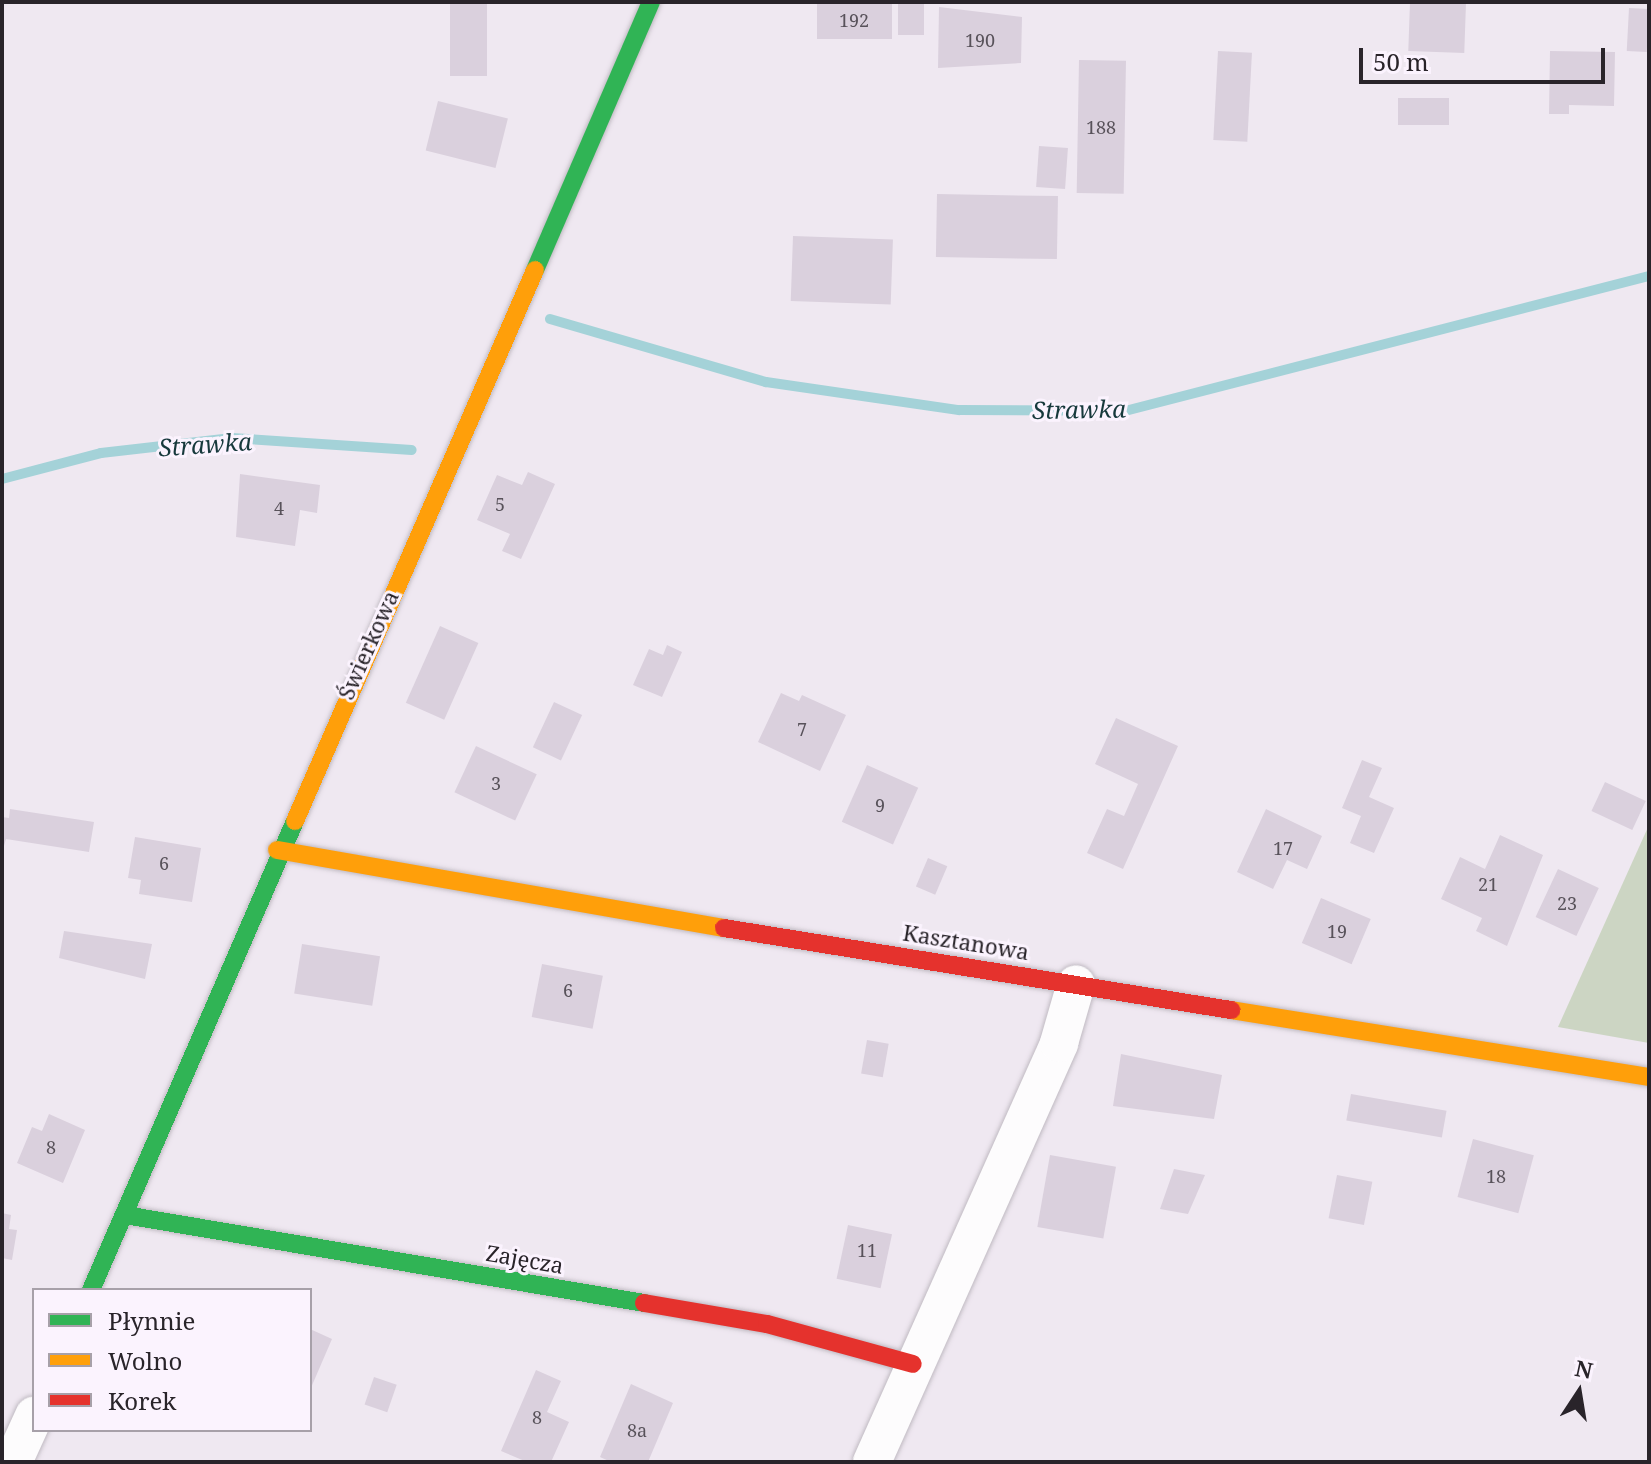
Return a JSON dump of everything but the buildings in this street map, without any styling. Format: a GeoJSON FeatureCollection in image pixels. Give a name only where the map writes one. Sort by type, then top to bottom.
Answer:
{"type":"FeatureCollection","features":[{"type":"Feature","properties":{"kind":"street","name":"Świerkowa"},"geometry":{"type":"LineString","coordinates":[[92,1288],[277,850],[651,2]]}},
{"type":"Feature","properties":{"kind":"street","name":"Kasztanowa"},"geometry":{"type":"LineString","coordinates":[[277,850],[438,882],[1649,1077]]}},
{"type":"Feature","properties":{"kind":"street"},"geometry":{"type":"LineString","coordinates":[[872,1462],[913,1364],[1059,1043],[1076,984]]}},
{"type":"Feature","properties":{"kind":"street","name":"Zajęcza"},"geometry":{"type":"LineString","coordinates":[[125,1215],[767,1324],[913,1364]]}},
{"type":"Feature","properties":{"kind":"street"},"geometry":{"type":"LineString","coordinates":[[13,1462],[32,1420]]}},
{"type":"Feature","properties":{"kind":"green space"},"geometry":{"type":"Polygon","coordinates":[[[1649,825],[1649,1043],[1558,1027],[1649,825]]]}},
{"type":"Feature","properties":{"kind":"waterway","name":"Strawka"},"geometry":{"type":"LineString","coordinates":[[550,319],[766,382],[959,410],[1125,411],[1649,276]]}},
{"type":"Feature","properties":{"kind":"waterway","name":"Strawka"},"geometry":{"type":"LineString","coordinates":[[2,479],[101,453],[232,438],[412,450]]}},
{"type":"Feature","properties":{"kind":"traffic: fast"},"geometry":{"type":"LineString","coordinates":[[535,270],[651,2]]}},
{"type":"Feature","properties":{"kind":"traffic: fast"},"geometry":{"type":"LineString","coordinates":[[92,1288],[295,821]]}},
{"type":"Feature","properties":{"kind":"traffic: fast"},"geometry":{"type":"LineString","coordinates":[[125,1215],[644,1303]]}},
{"type":"Feature","properties":{"kind":"traffic: slow"},"geometry":{"type":"LineString","coordinates":[[295,821],[535,270]]}},
{"type":"Feature","properties":{"kind":"traffic: slow"},"geometry":{"type":"LineString","coordinates":[[277,850],[724,928]]}},
{"type":"Feature","properties":{"kind":"traffic: slow"},"geometry":{"type":"LineString","coordinates":[[1231,1010],[1649,1077]]}},
{"type":"Feature","properties":{"kind":"traffic: jam"},"geometry":{"type":"LineString","coordinates":[[724,928],[1231,1010]]}},
{"type":"Feature","properties":{"kind":"traffic: jam"},"geometry":{"type":"LineString","coordinates":[[644,1303],[767,1324],[913,1364]]}}]}
